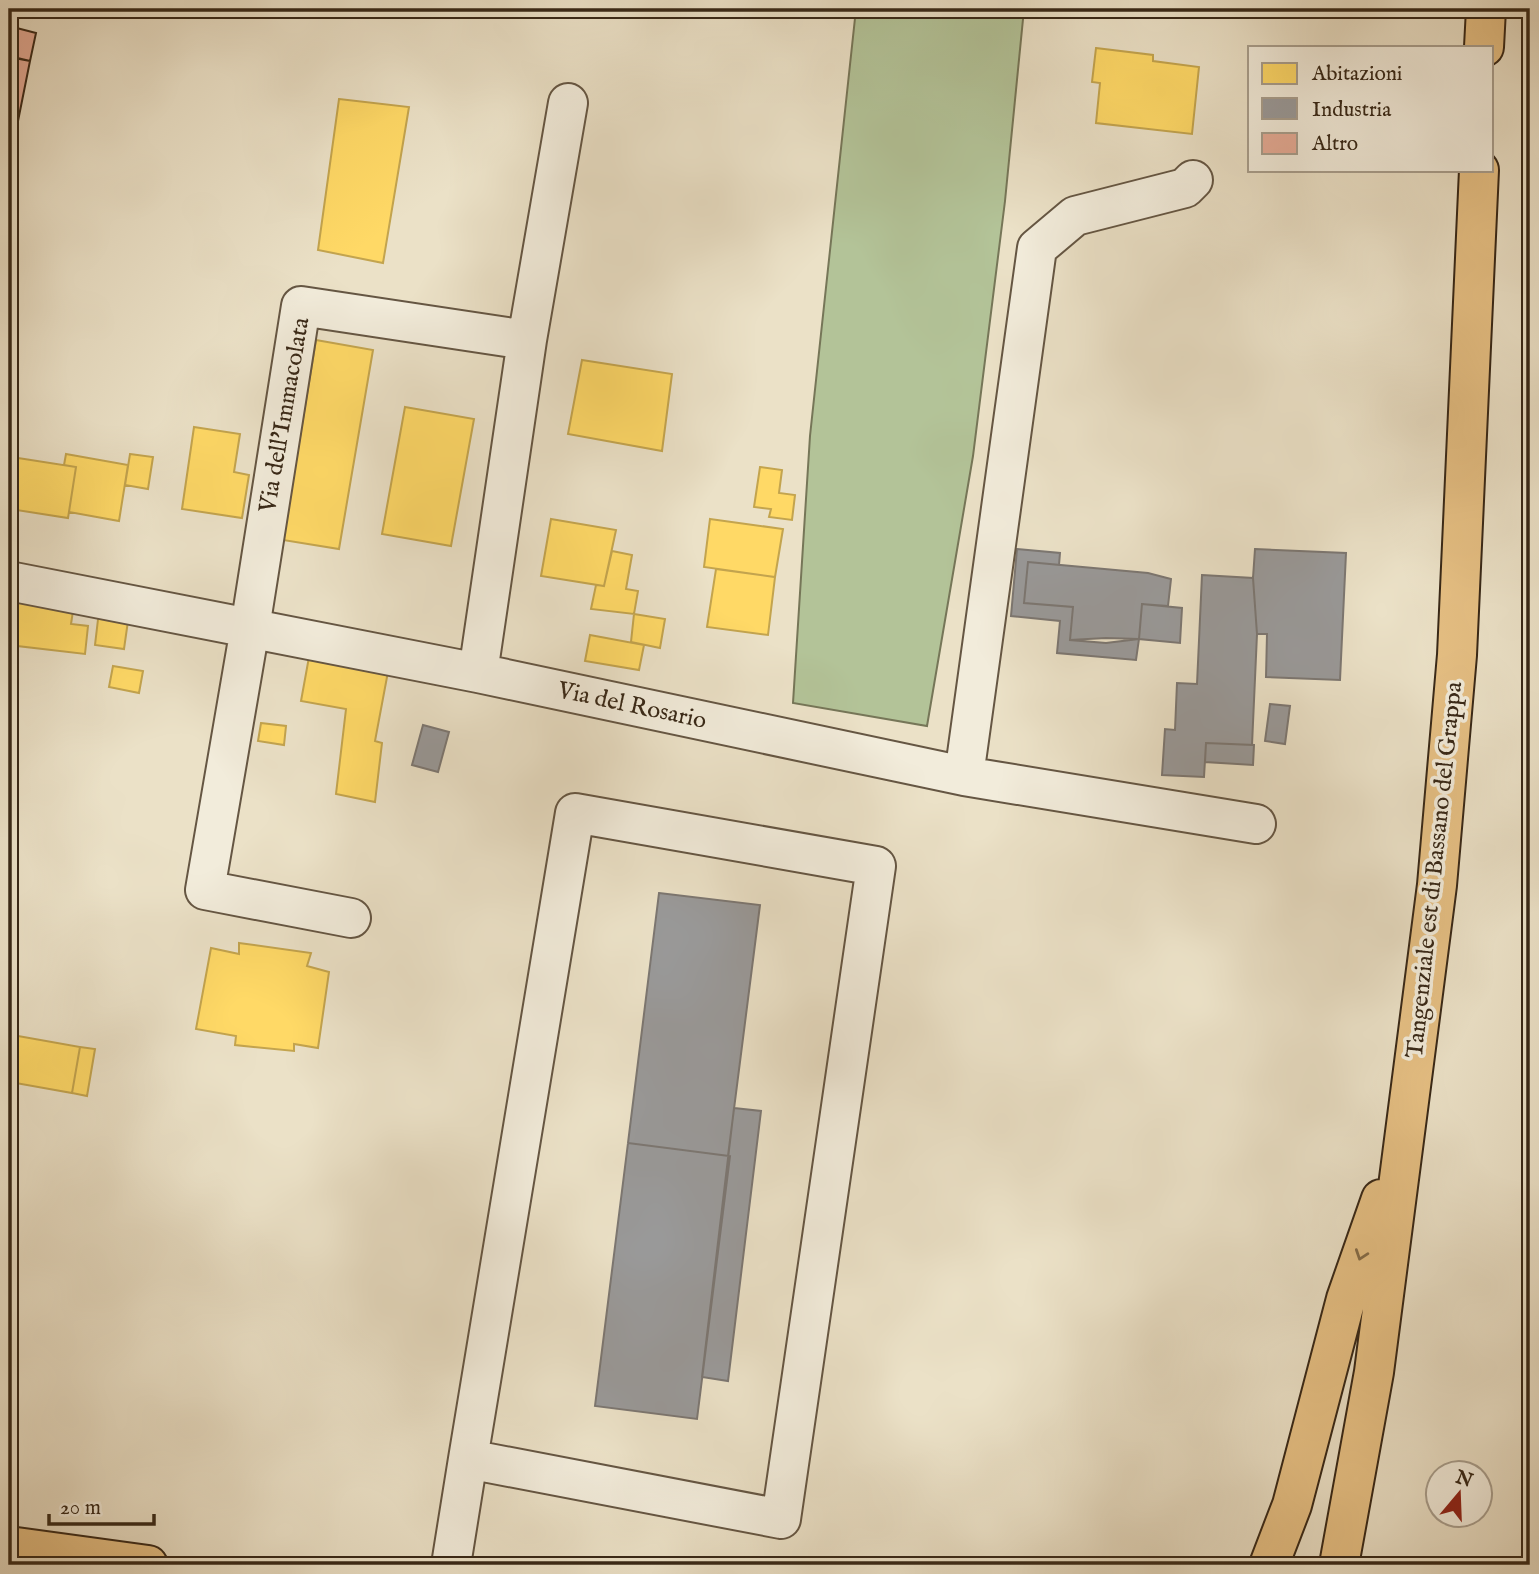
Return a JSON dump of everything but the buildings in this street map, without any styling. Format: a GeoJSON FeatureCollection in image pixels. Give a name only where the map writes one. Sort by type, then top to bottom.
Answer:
{"type":"FeatureCollection","features":[{"type":"Feature","properties":{"kind":"highway"},"geometry":{"type":"LineString","coordinates":[[1484,46],[1486,9]]}},
{"type":"Feature","properties":{"kind":"highway","name":"Tangenziale est di Bassano del Grappa"},"geometry":{"type":"LineString","coordinates":[[1339,1565],[1374,1372],[1437,885],[1457,655],[1479,172]]}},
{"type":"Feature","properties":{"kind":"highway"},"geometry":{"type":"LineString","coordinates":[[1269,1565],[1292,1505],[1346,1299],[1408,1121]]}},
{"type":"Feature","properties":{"kind":"highway"},"geometry":{"type":"LineString","coordinates":[[9,1546],[148,1565]]}},
{"type":"Feature","properties":{"kind":"street"},"geometry":{"type":"LineString","coordinates":[[478,673],[527,340],[568,103]]}},
{"type":"Feature","properties":{"kind":"street"},"geometry":{"type":"LineString","coordinates":[[964,776],[1037,248],[1075,216],[1185,188],[1193,180]]}},
{"type":"Feature","properties":{"kind":"street","name":"Via dell'Immacolata"},"geometry":{"type":"LineString","coordinates":[[351,918],[205,890],[301,306],[527,340]]}},
{"type":"Feature","properties":{"kind":"street","name":"Via del Rosario"},"geometry":{"type":"LineString","coordinates":[[9,581],[478,673],[964,776],[1256,824]]}},
{"type":"Feature","properties":{"kind":"street"},"geometry":{"type":"LineString","coordinates":[[451,1565],[468,1459],[575,813],[876,866],[781,1519],[468,1459]]}},
{"type":"Feature","properties":{"kind":"green space"},"geometry":{"type":"Polygon","coordinates":[[[856,9],[1024,9],[1005,201],[973,456],[927,726],[793,703],[810,436],[856,9]]]}}]}
